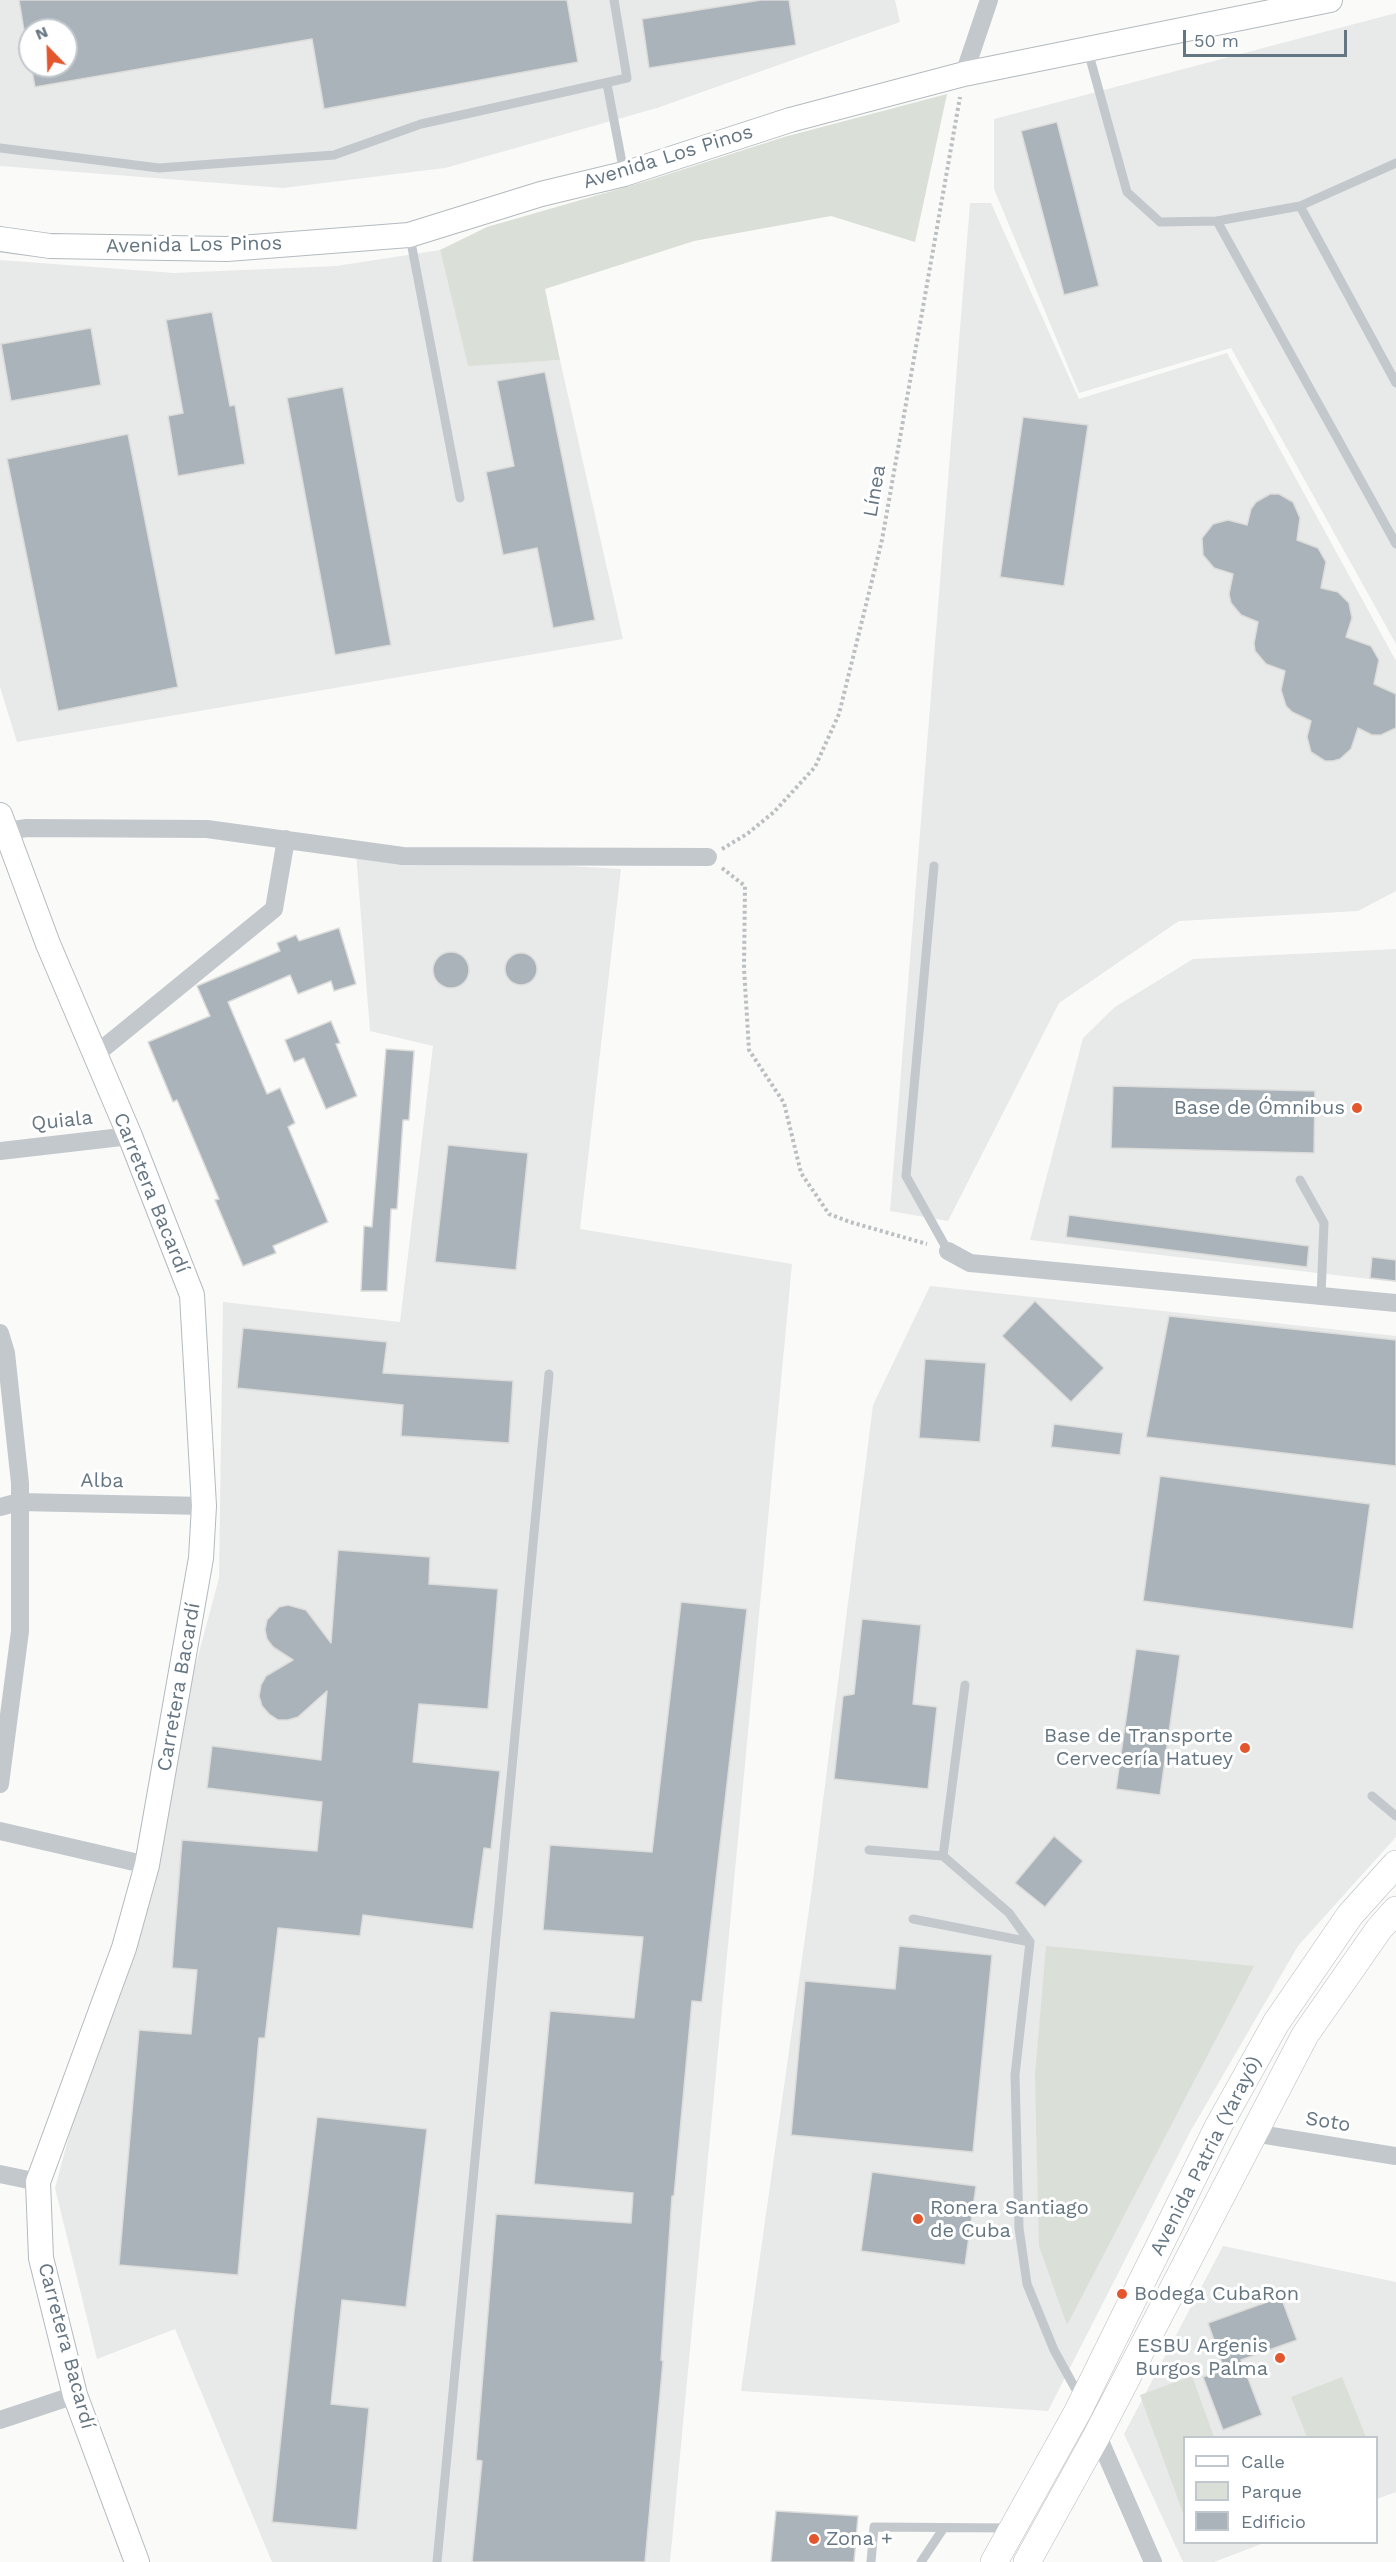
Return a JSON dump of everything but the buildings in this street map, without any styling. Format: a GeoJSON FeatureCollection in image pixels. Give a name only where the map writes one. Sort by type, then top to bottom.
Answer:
{"type":"FeatureCollection","features":[{"type":"Feature","properties":{"kind":"main road","name":"Avenida Patria (Yarayó)"},"geometry":{"type":"LineString","coordinates":[[994,2562],[1083,2402],[1218,2127],[1276,2023],[1350,1915],[1396,1863]]}},
{"type":"Feature","properties":{"kind":"main road","name":"Avenida Patria (Yarayó)"},"geometry":{"type":"LineString","coordinates":[[1027,2562],[1096,2437],[1305,2036],[1379,1929],[1396,1910]]}},
{"type":"Feature","properties":{"kind":"street"},"geometry":{"type":"LineString","coordinates":[[964,74],[989,0]]}},
{"type":"Feature","properties":{"kind":"street","name":"Avenida Los Pinos"},"geometry":{"type":"LineString","coordinates":[[0,240],[50,246],[226,249],[409,235],[541,194],[624,174],[790,120],[964,74],[1330,0]]}},
{"type":"Feature","properties":{"kind":"street"},"geometry":{"type":"LineString","coordinates":[[3,823],[27,828],[207,828],[403,856],[708,857]]}},
{"type":"Feature","properties":{"kind":"street","name":"Carretera Bacardí"},"geometry":{"type":"LineString","coordinates":[[3,823],[48,944],[130,1136],[192,1295],[204,1506],[201,1558],[147,1865],[124,1948],[38,2181],[40,2258],[75,2395],[137,2562]]}},
{"type":"Feature","properties":{"kind":"street"},"geometry":{"type":"LineString","coordinates":[[95,1055],[274,909],[286,839]]}},
{"type":"Feature","properties":{"kind":"street","name":"Quiala"},"geometry":{"type":"LineString","coordinates":[[0,1151],[130,1136]]}},
{"type":"Feature","properties":{"kind":"street"},"geometry":{"type":"LineString","coordinates":[[948,1251],[970,1263],[1396,1303]]}},
{"type":"Feature","properties":{"kind":"street"},"geometry":{"type":"LineString","coordinates":[[0,1333],[6,1353],[20,1483],[20,1631],[0,1784]]}},
{"type":"Feature","properties":{"kind":"street","name":"Alba"},"geometry":{"type":"LineString","coordinates":[[0,1507],[19,1502],[204,1506]]}},
{"type":"Feature","properties":{"kind":"street"},"geometry":{"type":"LineString","coordinates":[[0,1831],[147,1865]]}},
{"type":"Feature","properties":{"kind":"street","name":"Soto"},"geometry":{"type":"LineString","coordinates":[[1253,2133],[1396,2156]]}},
{"type":"Feature","properties":{"kind":"street"},"geometry":{"type":"LineString","coordinates":[[0,2174],[38,2181]]}},
{"type":"Feature","properties":{"kind":"street"},"geometry":{"type":"LineString","coordinates":[[0,2420],[75,2395]]}},
{"type":"Feature","properties":{"kind":"street"},"geometry":{"type":"LineString","coordinates":[[1083,2402],[1096,2437],[1153,2562]]}},
{"type":"Feature","properties":{"kind":"lane"},"geometry":{"type":"LineString","coordinates":[[0,148],[159,168],[334,155],[421,124],[627,78],[614,0]]}},
{"type":"Feature","properties":{"kind":"lane"},"geometry":{"type":"LineString","coordinates":[[1088,49],[1127,192],[1160,222],[1218,221],[1300,206],[1396,163]]}},
{"type":"Feature","properties":{"kind":"lane"},"geometry":{"type":"LineString","coordinates":[[607,84],[624,174]]}},
{"type":"Feature","properties":{"kind":"lane"},"geometry":{"type":"LineString","coordinates":[[1300,206],[1396,383]]}},
{"type":"Feature","properties":{"kind":"lane"},"geometry":{"type":"LineString","coordinates":[[1218,221],[1396,544]]}},
{"type":"Feature","properties":{"kind":"lane"},"geometry":{"type":"LineString","coordinates":[[409,235],[460,498]]}},
{"type":"Feature","properties":{"kind":"lane"},"geometry":{"type":"LineString","coordinates":[[934,866],[906,1176],[948,1251]]}},
{"type":"Feature","properties":{"kind":"lane"},"geometry":{"type":"LineString","coordinates":[[1300,1180],[1324,1223],[1321,1296]]}},
{"type":"Feature","properties":{"kind":"lane"},"geometry":{"type":"LineString","coordinates":[[436,2562],[549,1374]]}},
{"type":"Feature","properties":{"kind":"lane"},"geometry":{"type":"LineString","coordinates":[[943,1856],[965,1685]]}},
{"type":"Feature","properties":{"kind":"lane"},"geometry":{"type":"LineString","coordinates":[[1372,1796],[1396,1816]]}},
{"type":"Feature","properties":{"kind":"lane"},"geometry":{"type":"LineString","coordinates":[[869,1850],[943,1856],[1009,1913],[1030,1942],[1015,2075],[1019,2228],[1027,2284],[1054,2350],[1083,2402]]}},
{"type":"Feature","properties":{"kind":"lane"},"geometry":{"type":"LineString","coordinates":[[913,1919],[1030,1942]]}},
{"type":"Feature","properties":{"kind":"lane"},"geometry":{"type":"LineString","coordinates":[[871,2562],[874,2527],[944,2529],[992,2526],[1013,2528]]}},
{"type":"Feature","properties":{"kind":"lane"},"geometry":{"type":"LineString","coordinates":[[921,2562],[944,2529]]}},
{"type":"Feature","properties":{"kind":"path","name":"Línea"},"geometry":{"type":"LineString","coordinates":[[708,857],[747,834],[780,804],[815,766],[839,714],[882,540],[964,74]]}},
{"type":"Feature","properties":{"kind":"path"},"geometry":{"type":"LineString","coordinates":[[708,857],[745,886],[744,968],[749,1050],[784,1103],[801,1173],[829,1214],[948,1251]]}},
{"type":"Feature","properties":{"kind":"shaded area"},"geometry":{"type":"Polygon","coordinates":[[[0,0],[895,0],[900,22],[657,108],[445,168],[283,188],[0,166],[0,0]]]}},
{"type":"Feature","properties":{"kind":"shaded area"},"geometry":{"type":"Polygon","coordinates":[[[1396,13],[1396,644],[1231,348],[1079,393],[994,189],[994,119],[1396,13]]]}},
{"type":"Feature","properties":{"kind":"shaded area"},"geometry":{"type":"Polygon","coordinates":[[[970,203],[991,203],[1079,399],[1227,353],[1396,661],[1396,891],[1358,911],[1179,921],[1059,1003],[948,1221],[890,1211],[970,203]]]}},
{"type":"Feature","properties":{"kind":"shaded area"},"geometry":{"type":"Polygon","coordinates":[[[440,250],[468,365],[560,360],[623,639],[17,742],[0,687],[0,260],[174,273],[336,266],[440,250]]]}},
{"type":"Feature","properties":{"kind":"shaded area"},"geometry":{"type":"Polygon","coordinates":[[[356,853],[621,869],[580,1229],[792,1264],[670,2562],[272,2562],[175,2329],[97,2359],[55,2188],[219,1578],[223,1302],[400,1322],[433,1046],[370,1031],[356,853]]]}},
{"type":"Feature","properties":{"kind":"shaded area"},"geometry":{"type":"Polygon","coordinates":[[[1396,949],[1396,1282],[1030,1240],[1083,1038],[1115,1007],[1193,959],[1396,949]]]}},
{"type":"Feature","properties":{"kind":"shaded area"},"geometry":{"type":"Polygon","coordinates":[[[930,1286],[1396,1336],[1396,1837],[1298,1946],[1190,2132],[1048,2411],[741,2391],[812,1888],[873,1405],[930,1286]]]}},
{"type":"Feature","properties":{"kind":"shaded area","name":"ESBU Argenis Burgos Palma"},"geometry":{"type":"Polygon","coordinates":[[[1223,2246],[1396,2282],[1396,2492],[1378,2499],[1378,2436],[1183,2436],[1183,2544],[1261,2544],[1214,2562],[1183,2562],[1124,2434],[1223,2246]]]}},
{"type":"Feature","properties":{"kind":"green space"},"geometry":{"type":"Polygon","coordinates":[[[947,94],[915,242],[831,216],[694,241],[545,289],[560,360],[468,366],[440,250],[487,227],[650,180],[784,137],[947,94]]]}},
{"type":"Feature","properties":{"kind":"green space"},"geometry":{"type":"Polygon","coordinates":[[[1046,1946],[1254,1966],[1067,2325],[1039,2246],[1035,2076],[1046,1946]]]}},
{"type":"Feature","properties":{"kind":"green space"},"geometry":{"type":"Polygon","coordinates":[[[1192,2376],[1214,2436],[1183,2436],[1183,2513],[1140,2395],[1192,2376]]]}},
{"type":"Feature","properties":{"kind":"green space"},"geometry":{"type":"Polygon","coordinates":[[[1342,2377],[1366,2436],[1307,2436],[1291,2397],[1342,2377]]]}},
{"type":"Feature","properties":{"kind":"place","name":"Base de Ómnibus"},"geometry":{"type":"Point","coordinates":[1357,1108]}},
{"type":"Feature","properties":{"kind":"place","name":"Base de Transporte Cervecería Hatuey"},"geometry":{"type":"Point","coordinates":[1245,1748]}},
{"type":"Feature","properties":{"kind":"place","name":"Ronera Santiago de Cuba"},"geometry":{"type":"Point","coordinates":[918,2219]}},
{"type":"Feature","properties":{"kind":"place","name":"Bodega CubaRon"},"geometry":{"type":"Point","coordinates":[1122,2294]}},
{"type":"Feature","properties":{"kind":"place","name":"ESBU Argenis Burgos Palma"},"geometry":{"type":"Point","coordinates":[1280,2358]}},
{"type":"Feature","properties":{"kind":"place","name":"Zona +"},"geometry":{"type":"Point","coordinates":[814,2539]}}]}
